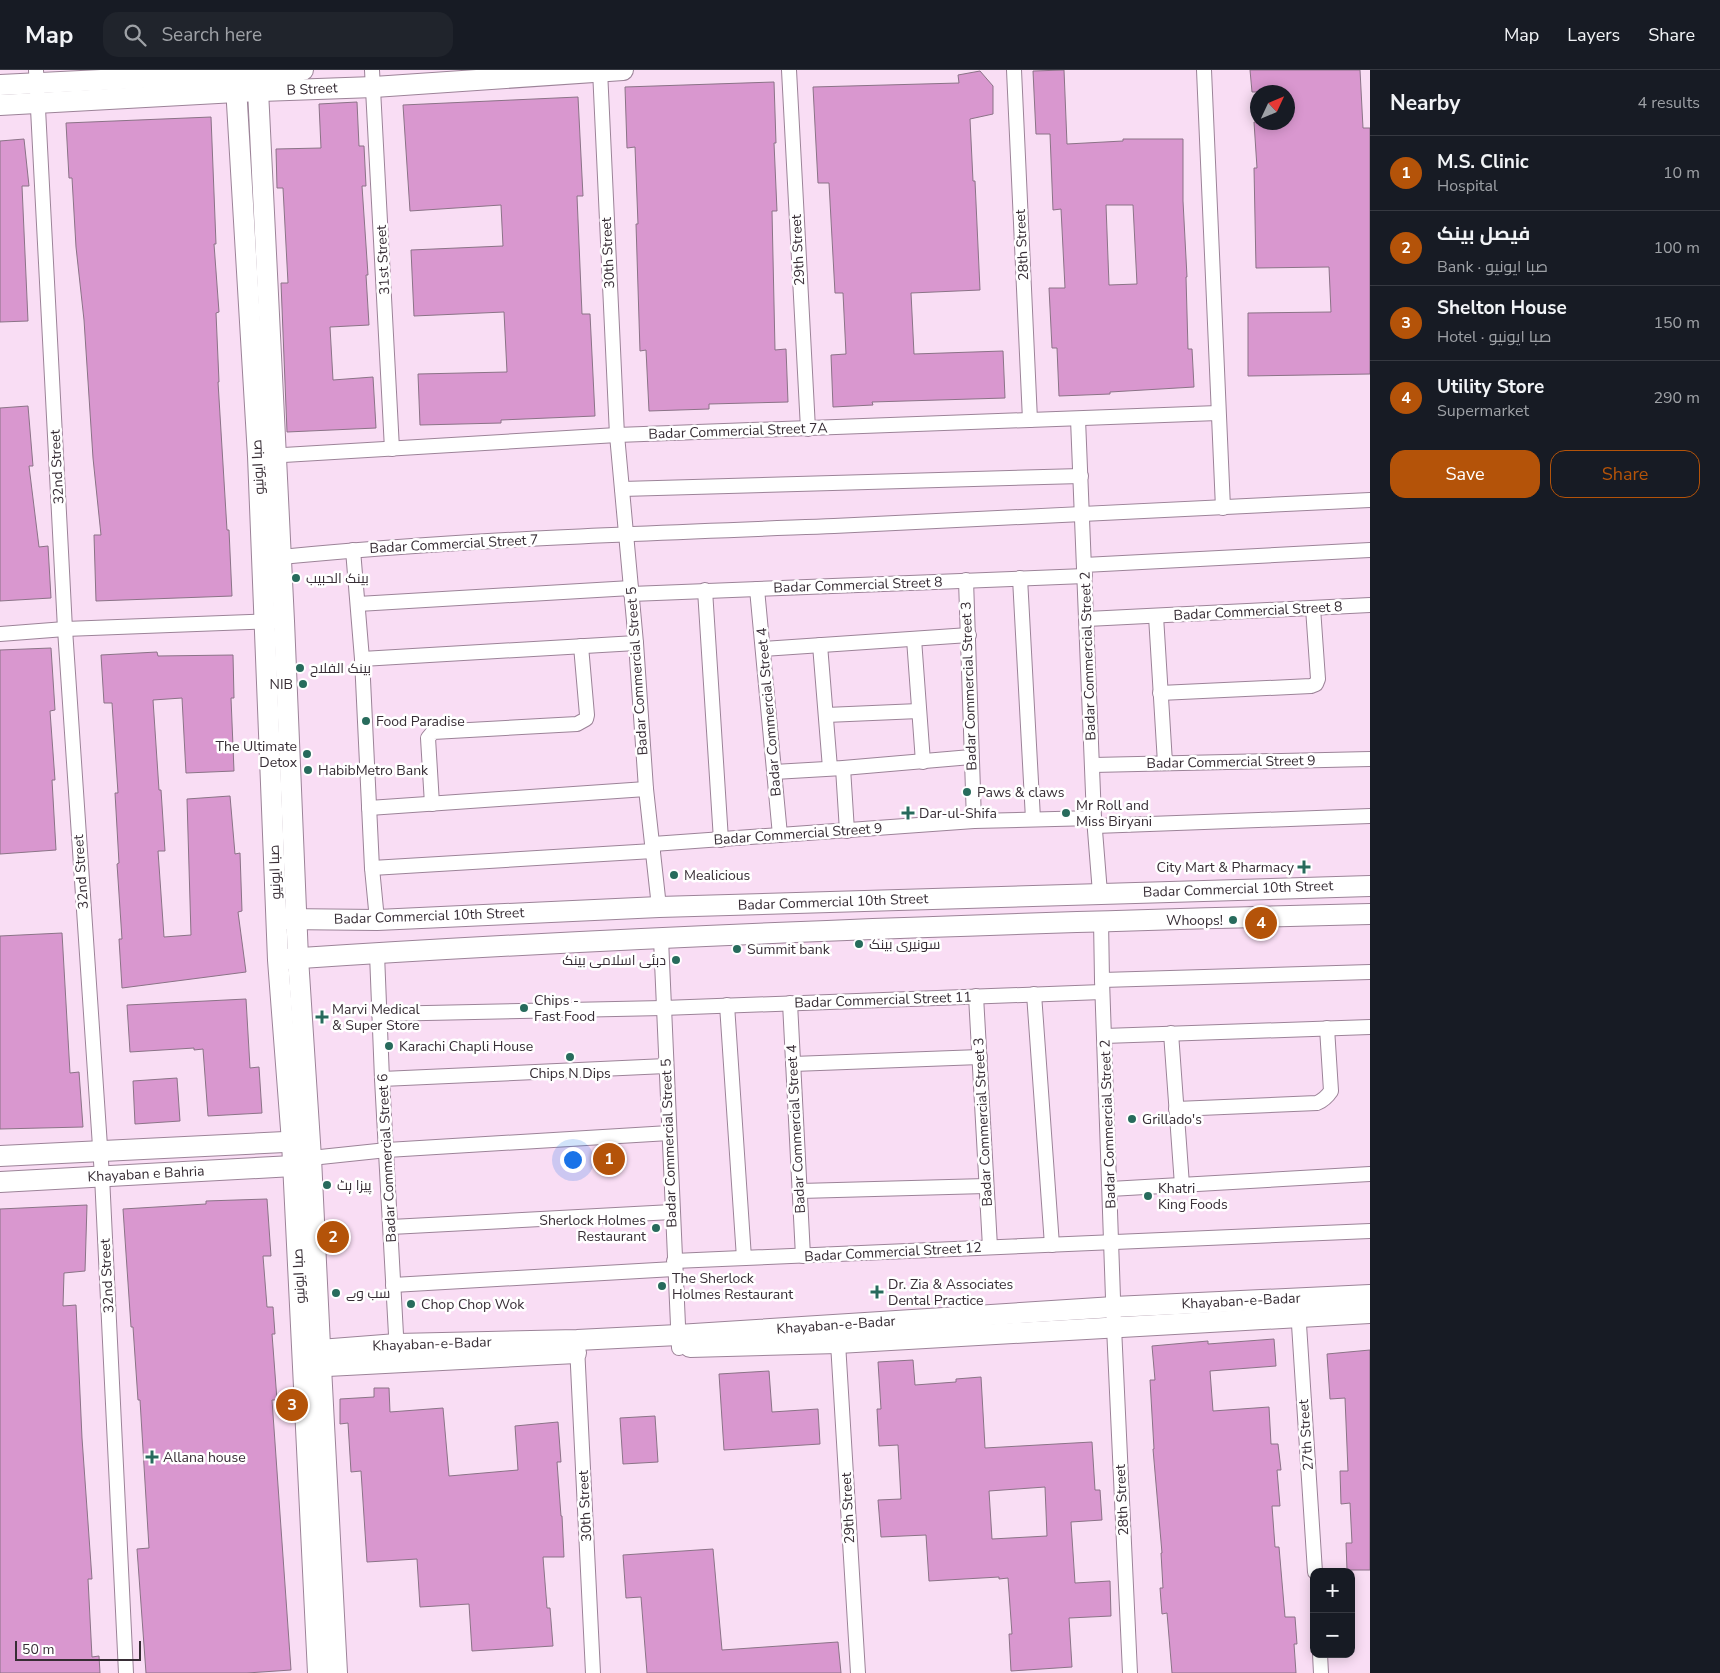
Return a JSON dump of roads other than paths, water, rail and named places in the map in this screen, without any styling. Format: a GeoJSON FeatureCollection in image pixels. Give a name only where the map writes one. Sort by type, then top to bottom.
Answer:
{"type":"FeatureCollection","features":[{"type":"Feature","properties":{"kind":"main road","name":"B Street"},"geometry":{"type":"LineString","coordinates":[[257,78],[303,70]]}},
{"type":"Feature","properties":{"kind":"main road","name":"B Street"},"geometry":{"type":"LineString","coordinates":[[0,85],[37,86],[235,78],[373,78],[624,70]]}},
{"type":"Feature","properties":{"kind":"main road","name":"صبا ایونیو"},"geometry":{"type":"LineString","coordinates":[[235,78],[267,456],[281,557],[297,919],[288,959]]}},
{"type":"Feature","properties":{"kind":"main road","name":"صبا ایونیو"},"geometry":{"type":"LineString","coordinates":[[257,78],[267,456],[264,621],[277,919],[288,959],[303,1155],[312,1359],[318,1673]]}},
{"type":"Feature","properties":{"kind":"main road","name":"B Street"},"geometry":{"type":"LineString","coordinates":[[0,105],[37,86]]}},
{"type":"Feature","properties":{"kind":"main road","name":"Badar Commercial 10th Street"},"geometry":{"type":"LineString","coordinates":[[277,919],[377,920],[659,907],[1370,886]]}},
{"type":"Feature","properties":{"kind":"main road","name":"Badar Commercial 10th Street"},"geometry":{"type":"LineString","coordinates":[[288,959],[661,939],[1101,920],[1370,914]]}},
{"type":"Feature","properties":{"kind":"main road"},"geometry":{"type":"LineString","coordinates":[[0,1156],[100,1151],[303,1155]]}},
{"type":"Feature","properties":{"kind":"main road","name":"Khayaban e Bahria"},"geometry":{"type":"LineString","coordinates":[[0,1182],[102,1176],[303,1155]]}},
{"type":"Feature","properties":{"kind":"main road","name":"Khayaban-e-Badar"},"geometry":{"type":"LineString","coordinates":[[1297,1308],[1370,1295]]}},
{"type":"Feature","properties":{"kind":"main road","name":"Khayaban-e-Badar"},"geometry":{"type":"LineString","coordinates":[[312,1359],[397,1353],[577,1347],[1297,1308],[1370,1313]]}},
{"type":"Feature","properties":{"kind":"main road","name":"Khayaban-e-Badar"},"geometry":{"type":"LineString","coordinates":[[679,1341],[838,1343],[1114,1317]]}},
{"type":"Feature","properties":{"kind":"main road","name":"صبا ایونیو"},"geometry":{"type":"LineString","coordinates":[[312,1359],[337,1673]]}},
{"type":"Feature","properties":{"kind":"street","name":"30th Street"},"geometry":{"type":"LineString","coordinates":[[600,70],[617,435]]}},
{"type":"Feature","properties":{"kind":"street","name":"29th Street"},"geometry":{"type":"LineString","coordinates":[[788,70],[808,429]]}},
{"type":"Feature","properties":{"kind":"street","name":"28th Street"},"geometry":{"type":"LineString","coordinates":[[1014,70],[1030,420]]}},
{"type":"Feature","properties":{"kind":"street"},"geometry":{"type":"LineString","coordinates":[[1204,70],[1223,508]]}},
{"type":"Feature","properties":{"kind":"street","name":"31st Street"},"geometry":{"type":"LineString","coordinates":[[373,78],[392,450]]}},
{"type":"Feature","properties":{"kind":"street","name":"32nd Street"},"geometry":{"type":"LineString","coordinates":[[37,86],[65,629],[102,1176],[126,1673]]}},
{"type":"Feature","properties":{"kind":"street","name":"Badar Commercial Street 7A"},"geometry":{"type":"LineString","coordinates":[[267,456],[617,435],[1218,413]]}},
{"type":"Feature","properties":{"kind":"street","name":"Badar Commercial Street 2"},"geometry":{"type":"LineString","coordinates":[[1078,419],[1094,822],[1100,893]]}},
{"type":"Feature","properties":{"kind":"street","name":"Badar Commercial Street 5"},"geometry":{"type":"LineString","coordinates":[[617,435],[636,643],[646,789],[659,907]]}},
{"type":"Feature","properties":{"kind":"street"},"geometry":{"type":"LineString","coordinates":[[622,489],[1080,476]]}},
{"type":"Feature","properties":{"kind":"street"},"geometry":{"type":"LineString","coordinates":[[1370,500],[1370,512]]}},
{"type":"Feature","properties":{"kind":"street","name":"Badar Commercial Street 7"},"geometry":{"type":"LineString","coordinates":[[281,557],[353,550],[626,534],[1082,516],[1370,500]]}},
{"type":"Feature","properties":{"kind":"street"},"geometry":{"type":"LineString","coordinates":[[353,550],[362,658],[372,868],[377,920]]}},
{"type":"Feature","properties":{"kind":"street","name":"Badar Commercial Street 8"},"geometry":{"type":"LineString","coordinates":[[358,604],[631,591],[757,589],[1020,578],[1085,570],[1370,550]]}},
{"type":"Feature","properties":{"kind":"street"},"geometry":{"type":"LineString","coordinates":[[1020,578],[1033,820]]}},
{"type":"Feature","properties":{"kind":"street","name":"Badar Commercial Street 3"},"geometry":{"type":"LineString","coordinates":[[966,580],[974,821]]}},
{"type":"Feature","properties":{"kind":"street","name":"Badar Commercial Street 4"},"geometry":{"type":"LineString","coordinates":[[757,589],[780,836]]}},
{"type":"Feature","properties":{"kind":"street"},"geometry":{"type":"LineString","coordinates":[[705,590],[721,840]]}},
{"type":"Feature","properties":{"kind":"street","name":"Badar Commercial Street 8"},"geometry":{"type":"LineString","coordinates":[[1087,619],[1370,605]]}},
{"type":"Feature","properties":{"kind":"street"},"geometry":{"type":"LineString","coordinates":[[1160,693],[1311,686],[1316,684],[1318,680],[1313,608]]}},
{"type":"Feature","properties":{"kind":"street"},"geometry":{"type":"LineString","coordinates":[[1156,616],[1165,763]]}},
{"type":"Feature","properties":{"kind":"street"},"geometry":{"type":"LineString","coordinates":[[0,634],[65,629],[284,621]]}},
{"type":"Feature","properties":{"kind":"street"},"geometry":{"type":"LineString","coordinates":[[763,649],[969,635]]}},
{"type":"Feature","properties":{"kind":"street"},"geometry":{"type":"LineString","coordinates":[[914,639],[923,762]]}},
{"type":"Feature","properties":{"kind":"street"},"geometry":{"type":"LineString","coordinates":[[362,658],[636,643]]}},
{"type":"Feature","properties":{"kind":"street"},"geometry":{"type":"LineString","coordinates":[[820,645],[826,715],[847,831]]}},
{"type":"Feature","properties":{"kind":"street"},"geometry":{"type":"LineString","coordinates":[[432,804],[428,738],[433,732],[577,724],[586,719],[581,646]]}},
{"type":"Feature","properties":{"kind":"street"},"geometry":{"type":"LineString","coordinates":[[826,715],[919,712]]}},
{"type":"Feature","properties":{"kind":"street"},"geometry":{"type":"LineString","coordinates":[[774,772],[971,758]]}},
{"type":"Feature","properties":{"kind":"street","name":"Badar Commercial Street 9"},"geometry":{"type":"LineString","coordinates":[[1093,765],[1370,759]]}},
{"type":"Feature","properties":{"kind":"street"},"geometry":{"type":"LineString","coordinates":[[369,808],[646,789]]}},
{"type":"Feature","properties":{"kind":"street","name":"Badar Commercial Street 9"},"geometry":{"type":"LineString","coordinates":[[372,868],[653,848],[721,840],[974,821],[1094,822],[1370,816]]}},
{"type":"Feature","properties":{"kind":"street","name":"Badar Commercial Street 2"},"geometry":{"type":"LineString","coordinates":[[1101,920],[1114,1317]]}},
{"type":"Feature","properties":{"kind":"street","name":"Badar Commercial Street 5"},"geometry":{"type":"LineString","coordinates":[[661,939],[674,1265],[679,1341]]}},
{"type":"Feature","properties":{"kind":"street","name":"Badar Commercial Street 6"},"geometry":{"type":"LineString","coordinates":[[377,954],[397,1353]]}},
{"type":"Feature","properties":{"kind":"street","name":"Badar Commercial Street 11"},"geometry":{"type":"LineString","coordinates":[[379,1014],[663,1008],[1034,994],[1102,986],[1370,972]]}},
{"type":"Feature","properties":{"kind":"street"},"geometry":{"type":"LineString","coordinates":[[1034,994],[1052,1245]]}},
{"type":"Feature","properties":{"kind":"street","name":"Badar Commercial Street 3"},"geometry":{"type":"LineString","coordinates":[[976,996],[990,1248]]}},
{"type":"Feature","properties":{"kind":"street","name":"Badar Commercial Street 4"},"geometry":{"type":"LineString","coordinates":[[790,1003],[803,1256]]}},
{"type":"Feature","properties":{"kind":"street"},"geometry":{"type":"LineString","coordinates":[[727,1005],[744,1258]]}},
{"type":"Feature","properties":{"kind":"street"},"geometry":{"type":"LineString","coordinates":[[1104,1036],[1370,1027]]}},
{"type":"Feature","properties":{"kind":"street"},"geometry":{"type":"LineString","coordinates":[[1176,1109],[1317,1103],[1323,1101],[1330,1091],[1326,1028]]}},
{"type":"Feature","properties":{"kind":"street"},"geometry":{"type":"LineString","coordinates":[[1171,1033],[1182,1185]]}},
{"type":"Feature","properties":{"kind":"street"},"geometry":{"type":"LineString","coordinates":[[793,1064],[980,1057]]}},
{"type":"Feature","properties":{"kind":"street"},"geometry":{"type":"LineString","coordinates":[[382,1079],[666,1066]]}},
{"type":"Feature","properties":{"kind":"street"},"geometry":{"type":"LineString","coordinates":[[303,1155],[669,1133]]}},
{"type":"Feature","properties":{"kind":"street"},"geometry":{"type":"LineString","coordinates":[[1110,1189],[1370,1174]]}},
{"type":"Feature","properties":{"kind":"street"},"geometry":{"type":"LineString","coordinates":[[800,1191],[986,1186]]}},
{"type":"Feature","properties":{"kind":"street"},"geometry":{"type":"LineString","coordinates":[[391,1227],[672,1212]]}},
{"type":"Feature","properties":{"kind":"street","name":"Badar Commercial Street 12"},"geometry":{"type":"LineString","coordinates":[[393,1285],[674,1265],[744,1258],[1370,1231]]}},
{"type":"Feature","properties":{"kind":"street","name":"27th Street"},"geometry":{"type":"LineString","coordinates":[[1297,1308],[1315,1568]]}},
{"type":"Feature","properties":{"kind":"street","name":"28th Street"},"geometry":{"type":"LineString","coordinates":[[1114,1317],[1130,1673]]}},
{"type":"Feature","properties":{"kind":"street","name":"29th Street"},"geometry":{"type":"LineString","coordinates":[[838,1343],[858,1673]]}},
{"type":"Feature","properties":{"kind":"street","name":"30th Street"},"geometry":{"type":"LineString","coordinates":[[577,1347],[593,1673]]}},
{"type":"Feature","properties":{"kind":"street"},"geometry":{"type":"LineString","coordinates":[[1320,1658],[1321,1673]]}},
{"type":"Feature","properties":{"kind":"place","name":"بينک الحبيب"},"geometry":{"type":"Point","coordinates":[296,578]}},
{"type":"Feature","properties":{"kind":"place","name":"بینک الفلاح"},"geometry":{"type":"Point","coordinates":[300,668]}},
{"type":"Feature","properties":{"kind":"place","name":"NIB"},"geometry":{"type":"Point","coordinates":[303,684]}},
{"type":"Feature","properties":{"kind":"place","name":"Food Paradise"},"geometry":{"type":"Point","coordinates":[366,721]}},
{"type":"Feature","properties":{"kind":"place","name":"The Ultimate Detox"},"geometry":{"type":"Point","coordinates":[307,754]}},
{"type":"Feature","properties":{"kind":"place","name":"HabibMetro Bank"},"geometry":{"type":"Point","coordinates":[308,770]}},
{"type":"Feature","properties":{"kind":"place","name":"Paws & claws"},"geometry":{"type":"Point","coordinates":[967,792]}},
{"type":"Feature","properties":{"kind":"place","name":"Dar-ul-Shifa"},"geometry":{"type":"Point","coordinates":[908,813]}},
{"type":"Feature","properties":{"kind":"place","name":"Mr Roll and Miss Biryani"},"geometry":{"type":"Point","coordinates":[1066,813]}},
{"type":"Feature","properties":{"kind":"place","name":"City Mart & Pharmacy"},"geometry":{"type":"Point","coordinates":[1304,867]}},
{"type":"Feature","properties":{"kind":"place","name":"Mealicious"},"geometry":{"type":"Point","coordinates":[674,875]}},
{"type":"Feature","properties":{"kind":"place","name":"Whoops!"},"geometry":{"type":"Point","coordinates":[1233,920]}},
{"type":"Feature","properties":{"kind":"place","name":"Utility Store"},"geometry":{"type":"Point","coordinates":[1261,923]}},
{"type":"Feature","properties":{"kind":"place","name":"سونیری بینک"},"geometry":{"type":"Point","coordinates":[859,944]}},
{"type":"Feature","properties":{"kind":"place","name":"Summit bank"},"geometry":{"type":"Point","coordinates":[737,949]}},
{"type":"Feature","properties":{"kind":"place","name":"دبئی اسلامی بینک"},"geometry":{"type":"Point","coordinates":[676,960]}},
{"type":"Feature","properties":{"kind":"place","name":"Chips - Fast Food"},"geometry":{"type":"Point","coordinates":[524,1008]}},
{"type":"Feature","properties":{"kind":"place","name":"Marvi Medical & Super Store"},"geometry":{"type":"Point","coordinates":[322,1017]}},
{"type":"Feature","properties":{"kind":"place","name":"Karachi Chapli House"},"geometry":{"type":"Point","coordinates":[389,1046]}},
{"type":"Feature","properties":{"kind":"place","name":"Chips N Dips"},"geometry":{"type":"Point","coordinates":[570,1057]}},
{"type":"Feature","properties":{"kind":"place","name":"Grillado's"},"geometry":{"type":"Point","coordinates":[1132,1119]}},
{"type":"Feature","properties":{"kind":"place","name":"M.S. Clinic"},"geometry":{"type":"Point","coordinates":[609,1159]}},
{"type":"Feature","properties":{"kind":"place","name":"پیزا ہٹ"},"geometry":{"type":"Point","coordinates":[327,1185]}},
{"type":"Feature","properties":{"kind":"place","name":"Khatri King Foods"},"geometry":{"type":"Point","coordinates":[1148,1196]}},
{"type":"Feature","properties":{"kind":"place","name":"Sherlock Holmes Restaurant"},"geometry":{"type":"Point","coordinates":[656,1228]}},
{"type":"Feature","properties":{"kind":"place","name":"فیصل بینک"},"geometry":{"type":"Point","coordinates":[333,1237]}},
{"type":"Feature","properties":{"kind":"place","name":"The Sherlock Holmes Restaurant"},"geometry":{"type":"Point","coordinates":[662,1286]}},
{"type":"Feature","properties":{"kind":"place","name":"Dr. Zia & Associates Dental Practice"},"geometry":{"type":"Point","coordinates":[877,1292]}},
{"type":"Feature","properties":{"kind":"place","name":"سب وے"},"geometry":{"type":"Point","coordinates":[336,1293]}},
{"type":"Feature","properties":{"kind":"place","name":"Chop Chop Wok"},"geometry":{"type":"Point","coordinates":[411,1304]}},
{"type":"Feature","properties":{"kind":"place","name":"Shelton House"},"geometry":{"type":"Point","coordinates":[292,1405]}},
{"type":"Feature","properties":{"kind":"place","name":"Allana house"},"geometry":{"type":"Point","coordinates":[152,1457]}}]}
